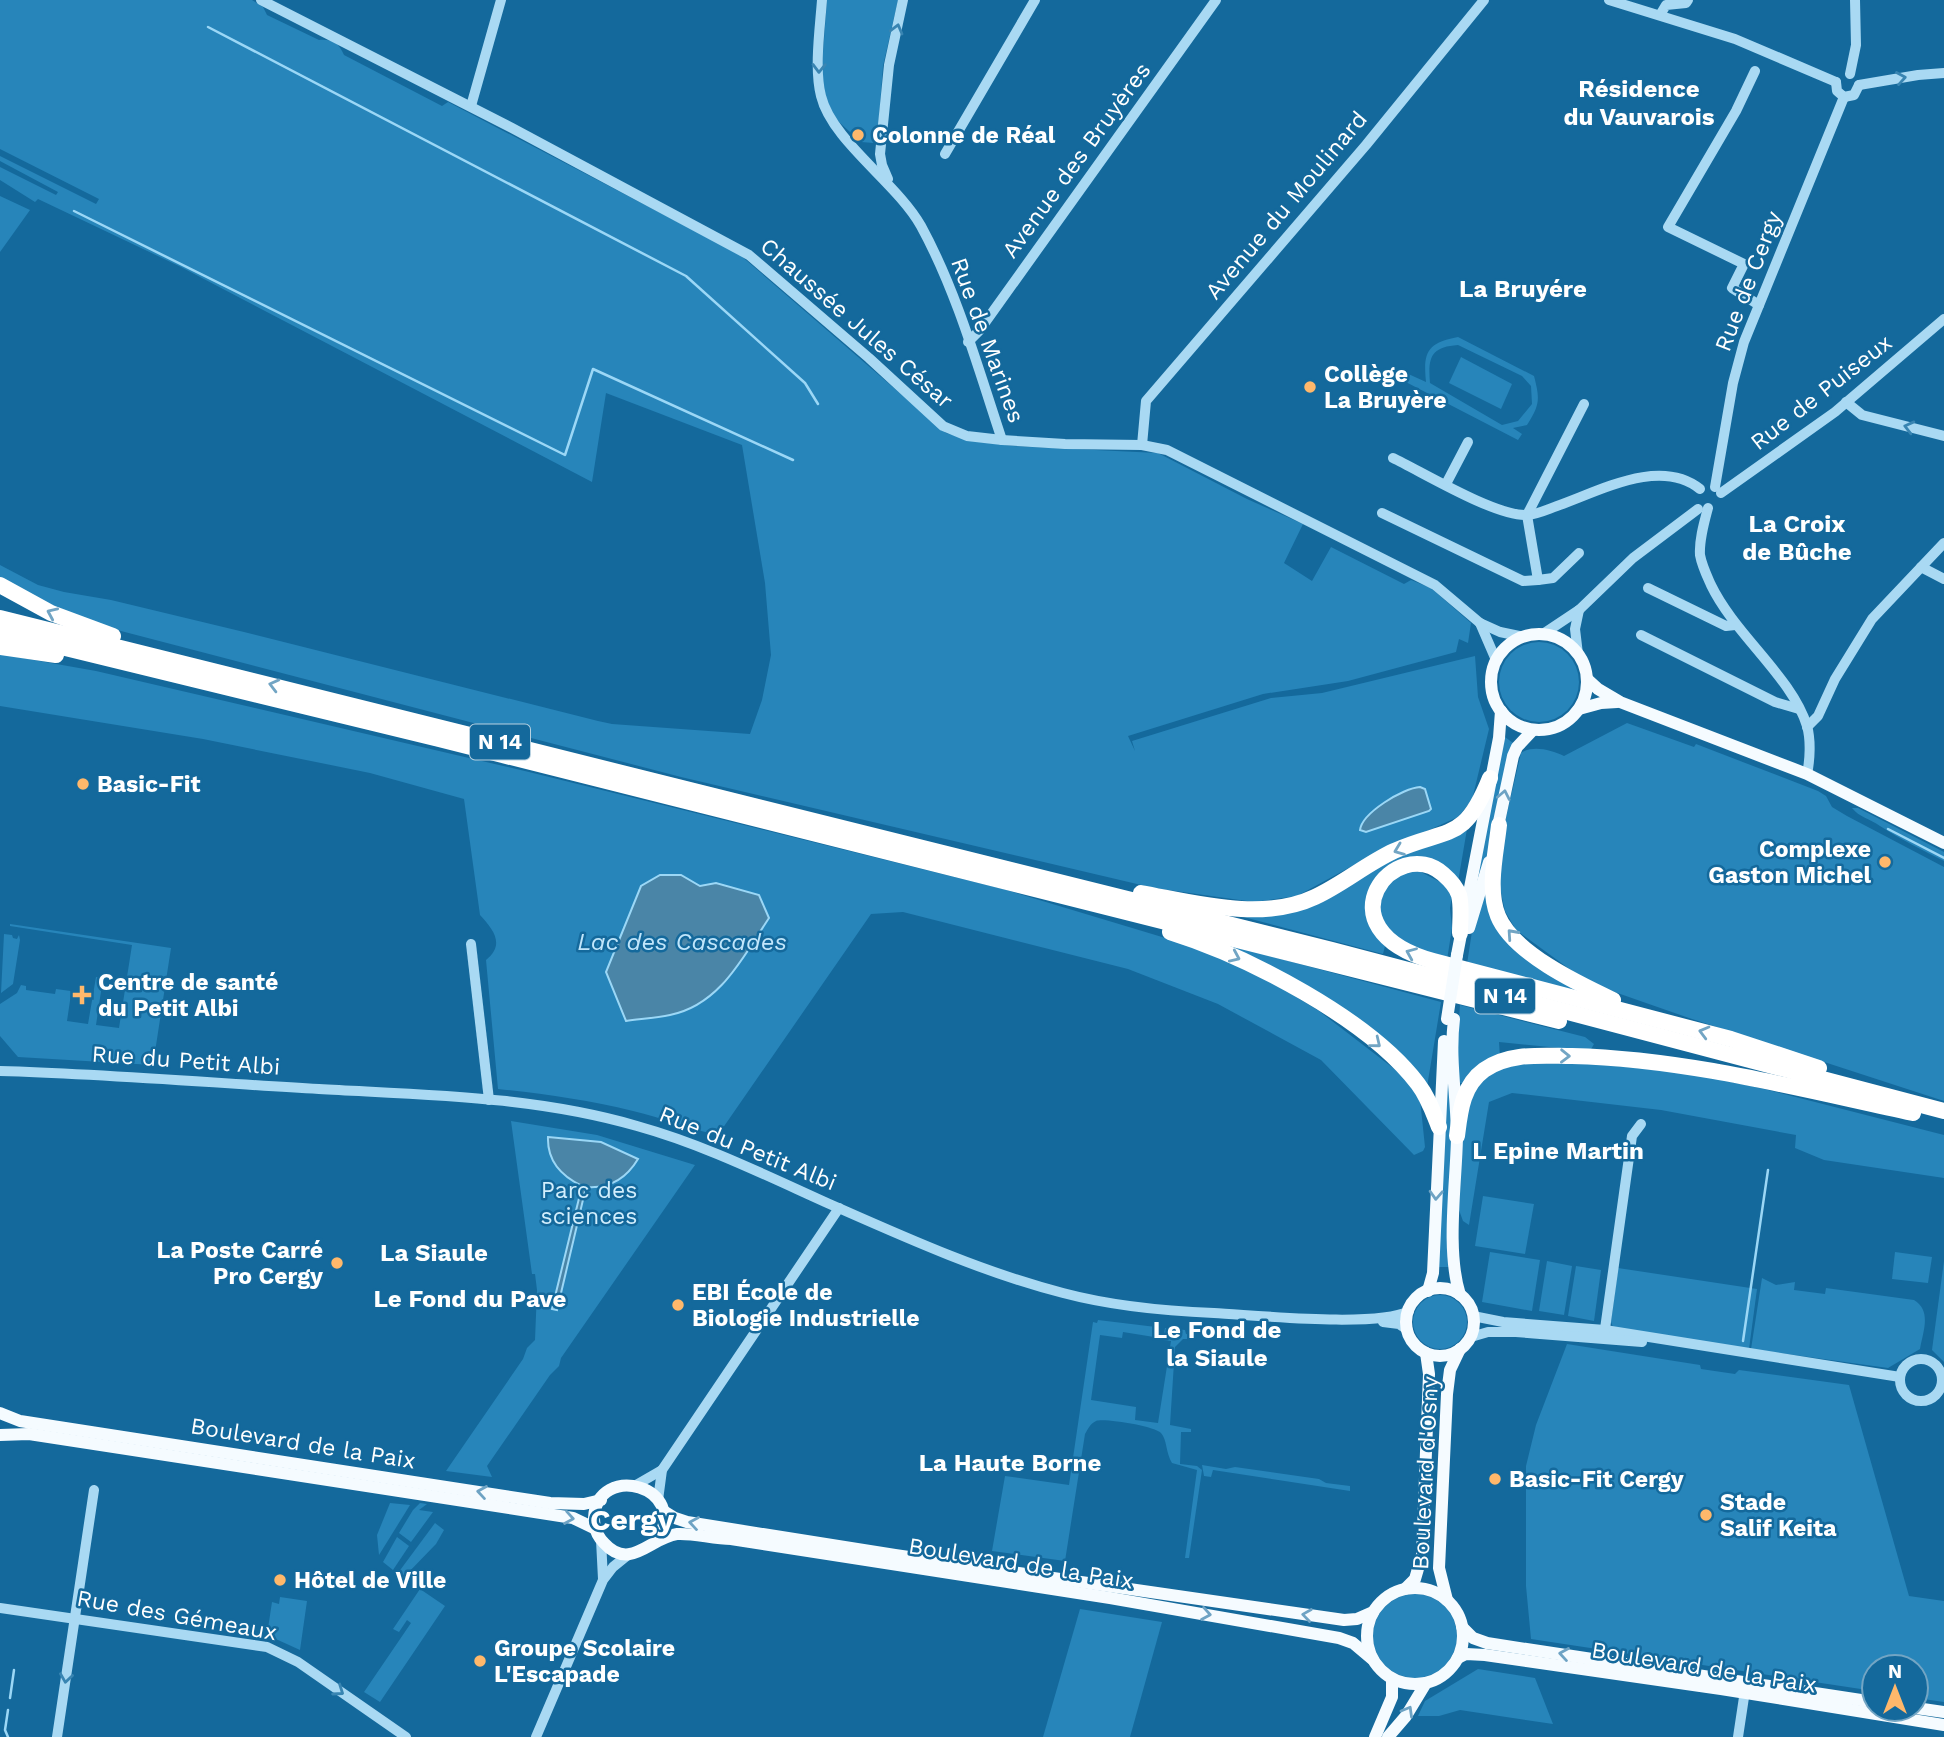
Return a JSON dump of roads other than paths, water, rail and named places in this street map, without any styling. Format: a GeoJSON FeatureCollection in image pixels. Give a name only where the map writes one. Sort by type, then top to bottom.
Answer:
{"type":"FeatureCollection","features":[{"type":"Feature","properties":{"kind":"highway"},"geometry":{"type":"LineString","coordinates":[[0,585],[51,613],[185,663]]}},
{"type":"Feature","properties":{"kind":"highway","name":"N 14"},"geometry":{"type":"LineString","coordinates":[[0,618],[1060,888],[1944,1121]]}},
{"type":"Feature","properties":{"kind":"highway","name":"N 14"},"geometry":{"type":"LineString","coordinates":[[0,632],[1060,888],[1332,950],[1944,1111]]}},
{"type":"Feature","properties":{"kind":"highway"},"geometry":{"type":"LineString","coordinates":[[0,647],[53,654],[116,668],[135,665]]}},
{"type":"Feature","properties":{"kind":"highway"},"geometry":{"type":"LineString","coordinates":[[1060,888],[1104,887],[1235,908],[1264,908],[1299,903],[1322,894],[1391,853],[1439,837],[1462,825],[1473,814],[1490,778]]}},
{"type":"Feature","properties":{"kind":"highway"},"geometry":{"type":"LineString","coordinates":[[1499,825],[1494,869],[1495,901],[1498,915],[1513,936],[1536,957],[1579,984],[1678,1025]]}},
{"type":"Feature","properties":{"kind":"highway"},"geometry":{"type":"LineString","coordinates":[[1460,933],[1459,896],[1453,884],[1439,871],[1420,864],[1402,867],[1389,874],[1378,886],[1373,904],[1378,928],[1390,942],[1408,952],[1433,961],[1731,1039],[1944,1111]]}},
{"type":"Feature","properties":{"kind":"highway"},"geometry":{"type":"LineString","coordinates":[[1060,888],[1098,910],[1212,946],[1300,990],[1353,1025],[1390,1054],[1420,1086],[1439,1127]]}},
{"type":"Feature","properties":{"kind":"highway"},"geometry":{"type":"LineString","coordinates":[[1457,1136],[1461,1104],[1472,1080],[1497,1063],[1535,1056],[1619,1058],[1698,1068],[1919,1115]]}},
{"type":"Feature","properties":{"kind":"main road"},"geometry":{"type":"LineString","coordinates":[[1543,634],[1563,640],[1578,654],[1584,664],[1587,679],[1586,694],[1579,709],[1570,719],[1546,730],[1533,730],[1514,723],[1501,711],[1493,695],[1491,683],[1496,660],[1508,646],[1524,637],[1543,634]]}},
{"type":"Feature","properties":{"kind":"main road"},"geometry":{"type":"LineString","coordinates":[[1587,679],[1598,690],[1620,702],[1807,774],[1944,843]]}},
{"type":"Feature","properties":{"kind":"main road"},"geometry":{"type":"LineString","coordinates":[[1579,709],[1601,703],[1620,702]]}},
{"type":"Feature","properties":{"kind":"main road"},"geometry":{"type":"LineString","coordinates":[[1460,956],[1460,933],[1499,738],[1501,711]]}},
{"type":"Feature","properties":{"kind":"main road"},"geometry":{"type":"LineString","coordinates":[[1428,1292],[1433,1273],[1441,1069],[1460,956],[1485,879],[1514,752],[1533,730]]}},
{"type":"Feature","properties":{"kind":"main road"},"geometry":{"type":"LineString","coordinates":[[1450,1019],[1457,1136],[1455,1275],[1460,1295]]}},
{"type":"Feature","properties":{"kind":"main road"},"geometry":{"type":"LineString","coordinates":[[1446,1289],[1460,1295],[1473,1316],[1471,1337],[1460,1349],[1441,1356],[1426,1353],[1415,1344],[1408,1330],[1409,1311],[1416,1300],[1428,1292],[1446,1289]]}},
{"type":"Feature","properties":{"kind":"main road","name":"Boulevard d'Osny"},"geometry":{"type":"LineString","coordinates":[[1447,1600],[1440,1574],[1447,1394],[1450,1370],[1460,1349]]}},
{"type":"Feature","properties":{"kind":"main road","name":"Boulevard d'Osny"},"geometry":{"type":"LineString","coordinates":[[1405,1589],[1415,1579],[1422,1555],[1429,1374],[1426,1353]]}},
{"type":"Feature","properties":{"kind":"main road","name":"Boulevard de la Paix"},"geometry":{"type":"LineString","coordinates":[[0,1413],[31,1423],[550,1503],[584,1504],[601,1500]]}},
{"type":"Feature","properties":{"kind":"main road","name":"Boulevard de la Paix"},"geometry":{"type":"LineString","coordinates":[[0,1435],[20,1433],[42,1436],[573,1518],[598,1534]]}},
{"type":"Feature","properties":{"kind":"main road"},"geometry":{"type":"LineString","coordinates":[[636,1485],[646,1489],[660,1505],[663,1526],[657,1541],[644,1550],[629,1554],[615,1551],[598,1534],[595,1511],[601,1500],[617,1487],[636,1485]]}},
{"type":"Feature","properties":{"kind":"main road","name":"Boulevard de la Paix"},"geometry":{"type":"LineString","coordinates":[[660,1505],[675,1518],[687,1522],[1152,1593],[1344,1620],[1357,1619],[1373,1612]]}},
{"type":"Feature","properties":{"kind":"main road","name":"Boulevard de la Paix"},"geometry":{"type":"LineString","coordinates":[[657,1541],[680,1534],[731,1539],[1111,1598],[1339,1638],[1353,1643],[1372,1659]]}},
{"type":"Feature","properties":{"kind":"main road"},"geometry":{"type":"LineString","coordinates":[[1405,1589],[1430,1590],[1447,1600],[1462,1626],[1463,1641],[1458,1658],[1442,1676],[1426,1683],[1408,1684],[1392,1679],[1372,1659],[1367,1634],[1373,1612],[1388,1596],[1405,1589]]}},
{"type":"Feature","properties":{"kind":"main road","name":"Boulevard de la Paix"},"geometry":{"type":"LineString","coordinates":[[1462,1626],[1472,1639],[1487,1643],[1944,1725]]}},
{"type":"Feature","properties":{"kind":"main road","name":"Boulevard de la Paix"},"geometry":{"type":"LineString","coordinates":[[1458,1658],[1466,1654],[1485,1655],[1860,1700]]}},
{"type":"Feature","properties":{"kind":"main road"},"geometry":{"type":"LineString","coordinates":[[1375,1737],[1392,1697],[1392,1679]]}},
{"type":"Feature","properties":{"kind":"main road"},"geometry":{"type":"LineString","coordinates":[[1388,1737],[1406,1716],[1426,1683]]}},
{"type":"Feature","properties":{"kind":"street","name":"Chaussée Jules César"},"geometry":{"type":"LineString","coordinates":[[261,0],[471,106],[749,254],[943,426],[967,436],[1002,440],[1142,445],[1167,450],[1436,585],[1480,623],[1500,632],[1524,637]]}},
{"type":"Feature","properties":{"kind":"street"},"geometry":{"type":"LineString","coordinates":[[471,106],[501,0]]}},
{"type":"Feature","properties":{"kind":"street","name":"Rue de Marines"},"geometry":{"type":"LineString","coordinates":[[822,0],[818,75],[825,109],[919,222],[947,276],[1002,440]]}},
{"type":"Feature","properties":{"kind":"street"},"geometry":{"type":"LineString","coordinates":[[895,190],[884,172],[880,153],[888,65],[904,0]]}},
{"type":"Feature","properties":{"kind":"street"},"geometry":{"type":"LineString","coordinates":[[944,155],[1035,0]]}},
{"type":"Feature","properties":{"kind":"street","name":"Avenue des Bruyères"},"geometry":{"type":"LineString","coordinates":[[968,342],[979,331],[1216,0]]}},
{"type":"Feature","properties":{"kind":"street","name":"Avenue du Moulinard"},"geometry":{"type":"LineString","coordinates":[[1142,445],[1146,401],[1366,145],[1484,0]]}},
{"type":"Feature","properties":{"kind":"street"},"geometry":{"type":"LineString","coordinates":[[1609,0],[1735,40],[1836,82]]}},
{"type":"Feature","properties":{"kind":"street"},"geometry":{"type":"LineString","coordinates":[[1660,15],[1666,5],[1686,3],[1688,0]]}},
{"type":"Feature","properties":{"kind":"street"},"geometry":{"type":"LineString","coordinates":[[1850,74],[1856,44],[1855,0]]}},
{"type":"Feature","properties":{"kind":"street"},"geometry":{"type":"LineString","coordinates":[[1755,71],[1736,111],[1668,227],[1744,264],[1732,288],[1759,305]]}},
{"type":"Feature","properties":{"kind":"street"},"geometry":{"type":"LineString","coordinates":[[1859,85],[1944,73]]}},
{"type":"Feature","properties":{"kind":"street"},"geometry":{"type":"LineString","coordinates":[[1850,74],[1859,85],[1854,95],[1844,97],[1836,90],[1836,82],[1842,75],[1850,74]]}},
{"type":"Feature","properties":{"kind":"street","name":"Rue de Cergy"},"geometry":{"type":"LineString","coordinates":[[1718,490],[1733,383],[1744,342],[1844,97]]}},
{"type":"Feature","properties":{"kind":"street","name":"Rue de Puiseux"},"geometry":{"type":"LineString","coordinates":[[1718,490],[1786,448],[1846,402],[1944,319]]}},
{"type":"Feature","properties":{"kind":"street"},"geometry":{"type":"LineString","coordinates":[[1846,402],[1862,415],[1944,436]]}},
{"type":"Feature","properties":{"kind":"street"},"geometry":{"type":"LineString","coordinates":[[1538,580],[1527,515],[1584,404]]}},
{"type":"Feature","properties":{"kind":"street"},"geometry":{"type":"LineString","coordinates":[[1446,484],[1468,442]]}},
{"type":"Feature","properties":{"kind":"street"},"geometry":{"type":"LineString","coordinates":[[1393,458],[1501,512],[1527,515],[1633,479],[1661,475],[1679,477],[1700,489]]}},
{"type":"Feature","properties":{"kind":"street"},"geometry":{"type":"LineString","coordinates":[[1543,634],[1579,610],[1633,558],[1703,508],[1719,499],[1718,490],[1705,485],[1696,496],[1703,508],[1700,555],[1704,570],[1719,601],[1735,625],[1784,685],[1799,709],[1807,727],[1807,774]]}},
{"type":"Feature","properties":{"kind":"street"},"geometry":{"type":"LineString","coordinates":[[1382,513],[1523,581],[1553,578],[1579,553]]}},
{"type":"Feature","properties":{"kind":"street"},"geometry":{"type":"LineString","coordinates":[[1807,727],[1818,716],[1835,679],[1872,620],[1944,543]]}},
{"type":"Feature","properties":{"kind":"street"},"geometry":{"type":"LineString","coordinates":[[1921,567],[1944,579]]}},
{"type":"Feature","properties":{"kind":"street"},"geometry":{"type":"LineString","coordinates":[[1648,587],[1726,626],[1735,625]]}},
{"type":"Feature","properties":{"kind":"street"},"geometry":{"type":"LineString","coordinates":[[1578,654],[1575,629],[1579,610]]}},
{"type":"Feature","properties":{"kind":"street","name":"Chaussée Jules César"},"geometry":{"type":"LineString","coordinates":[[1480,623],[1496,660]]}},
{"type":"Feature","properties":{"kind":"street"},"geometry":{"type":"LineString","coordinates":[[1641,635],[1775,702],[1799,709]]}},
{"type":"Feature","properties":{"kind":"street"},"geometry":{"type":"LineString","coordinates":[[471,944],[489,1100]]}},
{"type":"Feature","properties":{"kind":"street","name":"Rue du Petit Albi"},"geometry":{"type":"LineString","coordinates":[[0,1071],[489,1100],[562,1108],[646,1128],[693,1144],[983,1268],[1066,1294],[1161,1310],[1363,1319],[1399,1324],[1408,1330]]}},
{"type":"Feature","properties":{"kind":"street","name":"Rue du Petit Albi"},"geometry":{"type":"LineString","coordinates":[[0,1079],[19,1071]]}},
{"type":"Feature","properties":{"kind":"street"},"geometry":{"type":"LineString","coordinates":[[1604,1335],[1632,1136],[1641,1124]]}},
{"type":"Feature","properties":{"kind":"street"},"geometry":{"type":"LineString","coordinates":[[636,1485],[662,1470],[839,1208]]}},
{"type":"Feature","properties":{"kind":"street","name":"Rue du Petit Albi"},"geometry":{"type":"LineString","coordinates":[[1363,1319],[1395,1317],[1409,1311]]}},
{"type":"Feature","properties":{"kind":"street"},"geometry":{"type":"LineString","coordinates":[[1473,1316],[1900,1377]]}},
{"type":"Feature","properties":{"kind":"street"},"geometry":{"type":"LineString","coordinates":[[1471,1337],[1499,1331],[1604,1335]]}},
{"type":"Feature","properties":{"kind":"street"},"geometry":{"type":"LineString","coordinates":[[1923,1360],[1935,1365],[1943,1382],[1935,1395],[1920,1401],[1907,1396],[1900,1384],[1900,1377],[1911,1362],[1923,1360]]}},
{"type":"Feature","properties":{"kind":"street"},"geometry":{"type":"LineString","coordinates":[[660,1505],[662,1470]]}},
{"type":"Feature","properties":{"kind":"street"},"geometry":{"type":"LineString","coordinates":[[57,1737],[94,1490]]}},
{"type":"Feature","properties":{"kind":"street"},"geometry":{"type":"LineString","coordinates":[[598,1534],[603,1580]]}},
{"type":"Feature","properties":{"kind":"street"},"geometry":{"type":"LineString","coordinates":[[536,1737],[603,1580],[612,1567],[629,1554]]}},
{"type":"Feature","properties":{"kind":"street","name":"Rue des Gémeaux"},"geometry":{"type":"LineString","coordinates":[[0,1608],[267,1647],[298,1662],[406,1737]]}},
{"type":"Feature","properties":{"kind":"street"},"geometry":{"type":"LineString","coordinates":[[1738,1737],[1745,1688]]}},
{"type":"Feature","properties":{"kind":"water"},"geometry":{"type":"Polygon","coordinates":[[[1420,787],[1425,789],[1431,809],[1429,811],[1366,832],[1360,830],[1362,823],[1375,809],[1404,792],[1420,787]]]}},
{"type":"Feature","properties":{"kind":"water","name":"Lac des Cascades"},"geometry":{"type":"Polygon","coordinates":[[[660,875],[681,875],[700,886],[716,883],[759,895],[769,918],[728,977],[703,1001],[688,1010],[670,1015],[626,1021],[606,972],[641,886],[660,875]]]}},
{"type":"Feature","properties":{"kind":"water"},"geometry":{"type":"Polygon","coordinates":[[[548,1137],[601,1142],[638,1159],[623,1177],[616,1181],[603,1186],[586,1187],[557,1310],[552,1309],[582,1186],[557,1167],[550,1153],[548,1137]]]}},
{"type":"Feature","properties":{"kind":"waterway"},"geometry":{"type":"LineString","coordinates":[[208,27],[686,276],[805,383],[818,404]]}},
{"type":"Feature","properties":{"kind":"waterway"},"geometry":{"type":"LineString","coordinates":[[74,211],[565,455],[593,369],[793,460]]}},
{"type":"Feature","properties":{"kind":"waterway"},"geometry":{"type":"LineString","coordinates":[[1888,829],[1944,858]]}},
{"type":"Feature","properties":{"kind":"waterway"},"geometry":{"type":"LineString","coordinates":[[1743,1341],[1768,1170]]}},
{"type":"Feature","properties":{"kind":"waterway"},"geometry":{"type":"LineString","coordinates":[[10,1698],[14,1670]]}},
{"type":"Feature","properties":{"kind":"waterway"},"geometry":{"type":"LineString","coordinates":[[8,1710],[5,1730],[8,1737]]}},
{"type":"Feature","properties":{"kind":"place","name":"Colonne de Réal"},"geometry":{"type":"Point","coordinates":[858,135]}},
{"type":"Feature","properties":{"kind":"place","name":"Collège La Bruyère"},"geometry":{"type":"Point","coordinates":[1310,387]}},
{"type":"Feature","properties":{"kind":"place","name":"Basic-Fit"},"geometry":{"type":"Point","coordinates":[83,784]}},
{"type":"Feature","properties":{"kind":"place","name":"Complexe Gaston Michel"},"geometry":{"type":"Point","coordinates":[1885,862]}},
{"type":"Feature","properties":{"kind":"place","name":"Centre de santé du Petit Albi"},"geometry":{"type":"Point","coordinates":[82,995]}},
{"type":"Feature","properties":{"kind":"place","name":"La Poste Carré Pro Cergy"},"geometry":{"type":"Point","coordinates":[337,1263]}},
{"type":"Feature","properties":{"kind":"place","name":"EBI École de Biologie Industrielle"},"geometry":{"type":"Point","coordinates":[678,1305]}},
{"type":"Feature","properties":{"kind":"place","name":"Basic-Fit Cergy"},"geometry":{"type":"Point","coordinates":[1495,1479]}},
{"type":"Feature","properties":{"kind":"place","name":"Stade Salif Keita"},"geometry":{"type":"Point","coordinates":[1706,1515]}},
{"type":"Feature","properties":{"kind":"place","name":"Hôtel de Ville"},"geometry":{"type":"Point","coordinates":[280,1580]}},
{"type":"Feature","properties":{"kind":"place","name":"Groupe Scolaire L'Escapade"},"geometry":{"type":"Point","coordinates":[480,1661]}},
{"type":"Feature","properties":{"kind":"district","name":"Résidence du Vauvarois"},"geometry":{"type":"Point","coordinates":[1639,103]}},
{"type":"Feature","properties":{"kind":"district","name":"La Bruyére"},"geometry":{"type":"Point","coordinates":[1523,289]}},
{"type":"Feature","properties":{"kind":"district","name":"La Croix de Bûche"},"geometry":{"type":"Point","coordinates":[1797,538]}},
{"type":"Feature","properties":{"kind":"district","name":"L Epine Martin"},"geometry":{"type":"Point","coordinates":[1558,1151]}},
{"type":"Feature","properties":{"kind":"district","name":"La Siaule"},"geometry":{"type":"Point","coordinates":[434,1253]}},
{"type":"Feature","properties":{"kind":"district","name":"Le Fond du Pave"},"geometry":{"type":"Point","coordinates":[470,1299]}},
{"type":"Feature","properties":{"kind":"district","name":"Le Fond de la Siaule"},"geometry":{"type":"Point","coordinates":[1217,1344]}},
{"type":"Feature","properties":{"kind":"district","name":"La Haute Borne"},"geometry":{"type":"Point","coordinates":[1010,1463]}},
{"type":"Feature","properties":{"kind":"district","name":"Cergy"},"geometry":{"type":"Point","coordinates":[632,1520]}},
{"type":"Feature","properties":{"kind":"park label","name":"Parc des sciences"},"geometry":{"type":"Point","coordinates":[589,1203]}}]}
